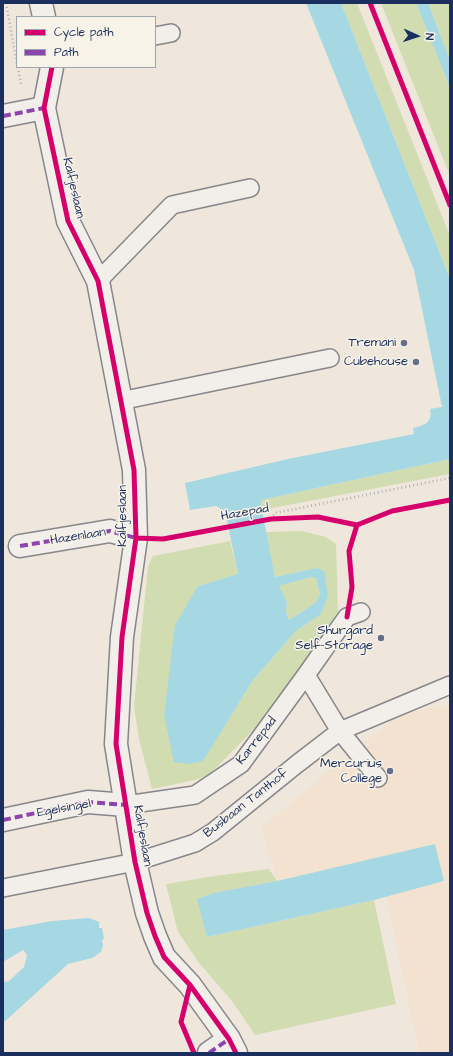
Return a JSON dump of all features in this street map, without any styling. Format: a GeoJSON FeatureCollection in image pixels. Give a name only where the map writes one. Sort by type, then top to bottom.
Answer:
{"type":"FeatureCollection","features":[{"type":"Feature","properties":{"kind":"street"},"geometry":{"type":"LineString","coordinates":[[41,3],[44,16]]}},
{"type":"Feature","properties":{"kind":"street","name":"Kalfjeslaan"},"geometry":{"type":"LineString","coordinates":[[52,68],[44,108],[68,221],[98,281],[134,470],[136,538],[122,637],[116,744],[135,862],[154,936],[164,957],[190,985],[232,1046]]}},
{"type":"Feature","properties":{"kind":"street"},"geometry":{"type":"LineString","coordinates":[[3,116],[44,108]]}},
{"type":"Feature","properties":{"kind":"street","name":"Hazenlaan"},"geometry":{"type":"LineString","coordinates":[[20,546],[110,531],[136,538]]}},
{"type":"Feature","properties":{"kind":"street","name":"Egelsingel"},"geometry":{"type":"LineString","coordinates":[[3,820],[88,802],[126,806]]}},
{"type":"Feature","properties":{"kind":"street"},"geometry":{"type":"LineString","coordinates":[[209,1053],[232,1046]]}},
{"type":"Feature","properties":{"kind":"lane"},"geometry":{"type":"LineString","coordinates":[[98,281],[172,206],[250,188]]}},
{"type":"Feature","properties":{"kind":"lane"},"geometry":{"type":"LineString","coordinates":[[120,401],[330,358]]}},
{"type":"Feature","properties":{"kind":"lane","name":"Karrepad"},"geometry":{"type":"LineString","coordinates":[[126,806],[195,795],[241,764],[347,617],[361,612]]}},
{"type":"Feature","properties":{"kind":"lane"},"geometry":{"type":"LineString","coordinates":[[306,675],[340,732],[378,778]]}},
{"type":"Feature","properties":{"kind":"lane","name":"Busbaan Tanthof"},"geometry":{"type":"LineString","coordinates":[[3,888],[135,862],[195,843],[213,832],[297,764],[340,732],[450,685]]}},
{"type":"Feature","properties":{"kind":"path"},"geometry":{"type":"LineString","coordinates":[[6,3],[16,58]]}},
{"type":"Feature","properties":{"kind":"path"},"geometry":{"type":"LineString","coordinates":[[271,519],[275,512],[450,478]]}},
{"type":"Feature","properties":{"kind":"path"},"geometry":{"type":"LineString","coordinates":[[3,721],[4,725]]}},
{"type":"Feature","properties":{"kind":"shaded area","name":"Mercurius College"},"geometry":{"type":"Polygon","coordinates":[[[450,704],[450,880],[444,881],[435,844],[277,881],[262,827],[398,715],[450,704]]]}},
{"type":"Feature","properties":{"kind":"shaded area"},"geometry":{"type":"Polygon","coordinates":[[[428,880],[450,884],[450,1053],[419,1053],[385,890],[428,880]]]}},
{"type":"Feature","properties":{"kind":"green space"},"geometry":{"type":"Polygon","coordinates":[[[341,3],[357,3],[450,236],[450,279],[341,3]]]}},
{"type":"Feature","properties":{"kind":"green space"},"geometry":{"type":"Polygon","coordinates":[[[381,3],[416,3],[450,88],[450,176],[381,3]]]}},
{"type":"Feature","properties":{"kind":"green space"},"geometry":{"type":"Polygon","coordinates":[[[428,3],[450,3],[450,60],[428,3]]]}},
{"type":"Feature","properties":{"kind":"green space"},"geometry":{"type":"Polygon","coordinates":[[[450,459],[450,474],[262,510],[261,500],[450,459]]]}},
{"type":"Feature","properties":{"kind":"green space"},"geometry":{"type":"Polygon","coordinates":[[[302,531],[326,537],[336,544],[338,612],[302,669],[264,719],[209,775],[195,780],[152,789],[139,739],[134,706],[148,566],[153,556],[230,541],[238,574],[198,586],[203,760],[253,680],[296,631],[321,613],[328,596],[317,568],[275,577],[266,532],[302,531]]]}},
{"type":"Feature","properties":{"kind":"green space"},"geometry":{"type":"Polygon","coordinates":[[[311,577],[316,578],[320,595],[315,603],[289,620],[286,612],[287,602],[278,586],[311,577]]]}},
{"type":"Feature","properties":{"kind":"green space"},"geometry":{"type":"Polygon","coordinates":[[[269,869],[277,881],[214,893],[207,937],[374,900],[396,1004],[255,1035],[232,1001],[199,963],[178,932],[166,884],[269,869]]]}},
{"type":"Feature","properties":{"kind":"water"},"geometry":{"type":"Polygon","coordinates":[[[306,3],[341,3],[450,279],[450,459],[261,500],[275,577],[317,568],[324,571],[328,596],[321,614],[296,631],[253,680],[203,761],[189,764],[174,762],[164,715],[175,625],[198,586],[238,574],[225,511],[216,506],[190,510],[185,483],[288,459],[414,434],[413,428],[427,423],[431,413],[430,409],[442,407],[414,270],[306,3]],[[311,577],[279,586],[287,602],[286,612],[289,620],[315,603],[320,595],[316,578],[311,577]]]}},
{"type":"Feature","properties":{"kind":"water"},"geometry":{"type":"Polygon","coordinates":[[[416,3],[428,3],[450,60],[450,88],[416,3]]]}},
{"type":"Feature","properties":{"kind":"water"},"geometry":{"type":"Polygon","coordinates":[[[435,844],[444,881],[374,900],[207,937],[197,899],[213,893],[277,881],[435,844]]]}},
{"type":"Feature","properties":{"kind":"water"},"geometry":{"type":"Polygon","coordinates":[[[89,918],[99,922],[99,928],[102,928],[104,939],[102,940],[103,946],[101,952],[92,958],[68,964],[3,1023],[3,981],[8,982],[24,967],[27,955],[23,950],[3,962],[3,930],[52,921],[89,918]]]}},
{"type":"Feature","properties":{"kind":"marked path"},"geometry":{"type":"LineString","coordinates":[[3,116],[44,108]]}},
{"type":"Feature","properties":{"kind":"marked path"},"geometry":{"type":"LineString","coordinates":[[20,546],[110,531],[136,538]]}},
{"type":"Feature","properties":{"kind":"marked path"},"geometry":{"type":"LineString","coordinates":[[3,820],[88,802],[126,805]]}},
{"type":"Feature","properties":{"kind":"marked path"},"geometry":{"type":"LineString","coordinates":[[209,1053],[229,1039]]}},
{"type":"Feature","properties":{"kind":"cycle path"},"geometry":{"type":"LineString","coordinates":[[370,3],[450,205]]}},
{"type":"Feature","properties":{"kind":"cycle path"},"geometry":{"type":"LineString","coordinates":[[52,68],[44,108],[68,221],[98,281],[134,470],[136,538],[122,637],[116,744],[135,862],[147,913],[164,957],[190,985],[229,1039],[236,1053]]}},
{"type":"Feature","properties":{"kind":"cycle path"},"geometry":{"type":"LineString","coordinates":[[357,525],[392,511],[450,500]]}},
{"type":"Feature","properties":{"kind":"cycle path","name":"Hazepad"},"geometry":{"type":"LineString","coordinates":[[136,538],[163,539],[271,519],[318,517],[357,525]]}},
{"type":"Feature","properties":{"kind":"cycle path"},"geometry":{"type":"LineString","coordinates":[[347,617],[352,587],[349,551],[357,525]]}},
{"type":"Feature","properties":{"kind":"cycle path"},"geometry":{"type":"LineString","coordinates":[[190,985],[181,1022],[194,1053]]}},
{"type":"Feature","properties":{"kind":"place","name":"Tremani"},"geometry":{"type":"Point","coordinates":[404,343]}},
{"type":"Feature","properties":{"kind":"place","name":"Cubehouse"},"geometry":{"type":"Point","coordinates":[416,362]}},
{"type":"Feature","properties":{"kind":"place","name":"Shurgard Self-Storage"},"geometry":{"type":"Point","coordinates":[381,638]}},
{"type":"Feature","properties":{"kind":"place","name":"Mercurius College"},"geometry":{"type":"Point","coordinates":[390,771]}}]}
